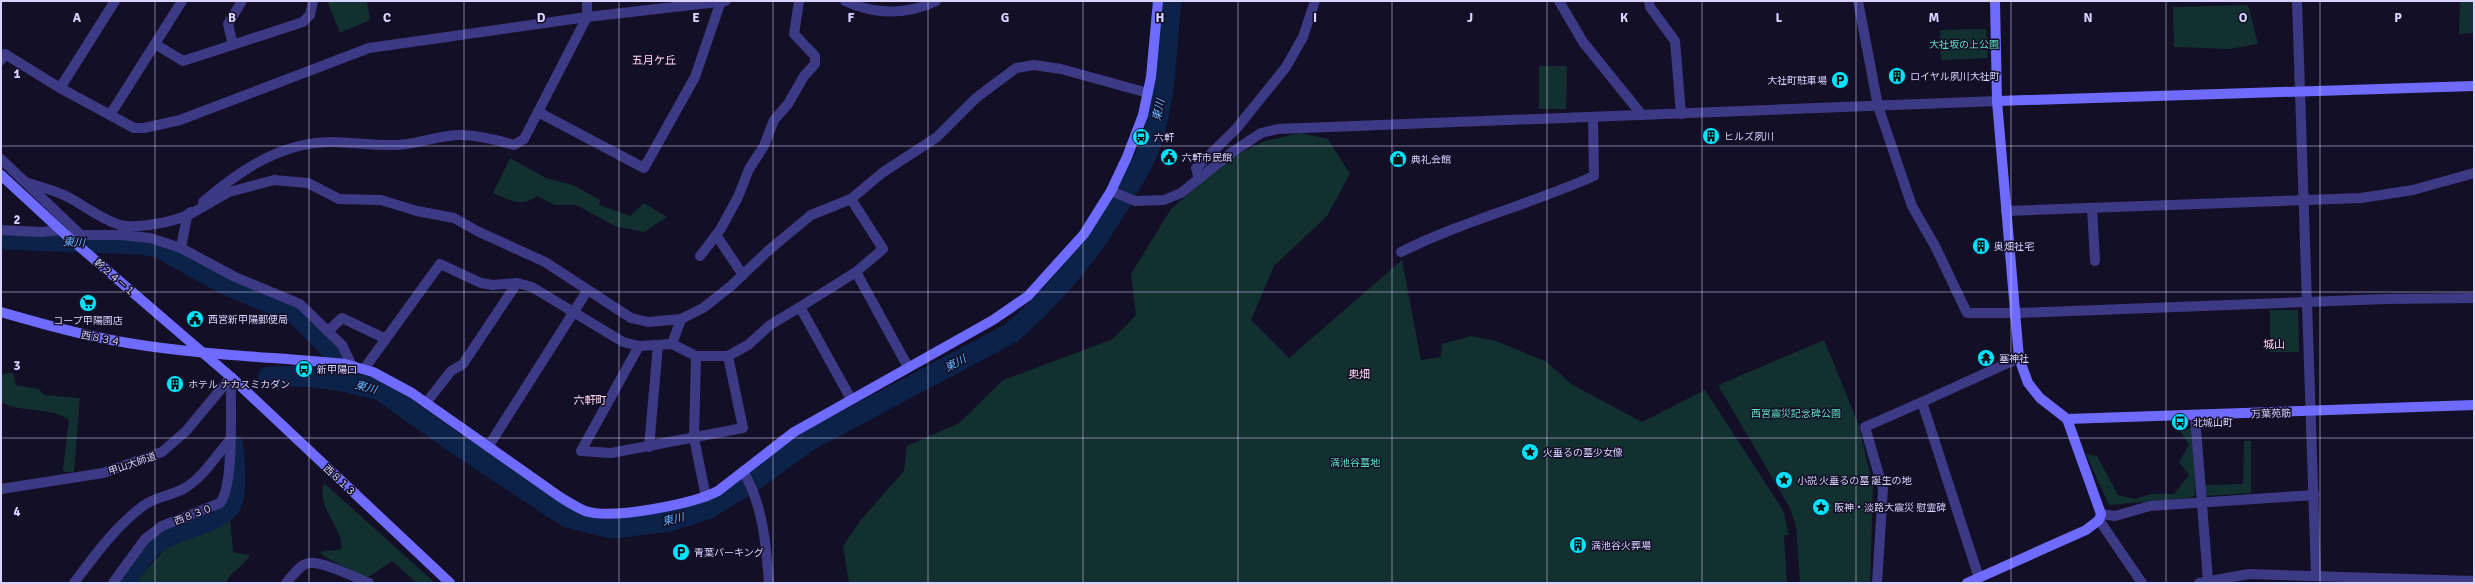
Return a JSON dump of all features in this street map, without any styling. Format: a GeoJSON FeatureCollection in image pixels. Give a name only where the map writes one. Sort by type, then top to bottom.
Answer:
{"type":"FeatureCollection","features":[{"type":"Feature","properties":{"kind":"street"},"geometry":{"type":"LineString","coordinates":[[60,88],[115,1]]}},
{"type":"Feature","properties":{"kind":"street"},"geometry":{"type":"LineString","coordinates":[[110,115],[182,1]]}},
{"type":"Feature","properties":{"kind":"street"},"geometry":{"type":"LineString","coordinates":[[233,45],[228,24],[242,1]]}},
{"type":"Feature","properties":{"kind":"street"},"geometry":{"type":"LineString","coordinates":[[155,44],[183,61],[303,22],[310,15],[313,1]]}},
{"type":"Feature","properties":{"kind":"street"},"geometry":{"type":"LineString","coordinates":[[182,248],[187,216],[227,181],[249,167],[288,148],[330,142],[398,145],[460,135],[490,138],[514,145],[524,139],[587,17],[587,1]]}},
{"type":"Feature","properties":{"kind":"street"},"geometry":{"type":"LineString","coordinates":[[1,60],[5,54],[60,88],[134,128],[144,128],[180,120],[369,48],[587,17],[723,1],[695,77],[644,168],[538,112]]}},
{"type":"Feature","properties":{"kind":"street"},"geometry":{"type":"LineString","coordinates":[[700,256],[716,235],[738,197],[749,169],[764,146],[774,120],[788,104],[804,76],[815,64],[815,56],[794,34],[799,1]]}},
{"type":"Feature","properties":{"kind":"street"},"geometry":{"type":"LineString","coordinates":[[846,1],[872,10],[894,13],[936,1]]}},
{"type":"Feature","properties":{"kind":"street"},"geometry":{"type":"LineString","coordinates":[[696,356],[694,438],[706,497],[744,471],[794,432],[993,320],[1028,296],[1084,234],[1116,193],[1136,136],[1148,93],[1158,1]]}},
{"type":"Feature","properties":{"kind":"street"},"geometry":{"type":"LineString","coordinates":[[1198,179],[1196,168],[1236,129],[1286,67],[1303,37],[1315,1]]}},
{"type":"Feature","properties":{"kind":"street"},"geometry":{"type":"LineString","coordinates":[[1559,1],[1584,42],[1642,115]]}},
{"type":"Feature","properties":{"kind":"street"},"geometry":{"type":"LineString","coordinates":[[1650,1],[1650,7],[1675,42],[1681,114]]}},
{"type":"Feature","properties":{"kind":"street"},"geometry":{"type":"LineString","coordinates":[[1858,1],[1878,106],[1912,206],[1935,246],[1967,313],[2016,313],[2474,298]]}},
{"type":"Feature","properties":{"kind":"street"},"geometry":{"type":"LineString","coordinates":[[1995,1],[1998,101],[2019,358],[2028,383],[2040,398],[2067,419],[2100,517],[2142,583]]}},
{"type":"Feature","properties":{"kind":"street"},"geometry":{"type":"LineString","coordinates":[[2297,1],[2316,575]]}},
{"type":"Feature","properties":{"kind":"street"},"geometry":{"type":"LineString","coordinates":[[1,230],[81,235],[121,230],[161,223],[187,216],[229,192],[266,182],[274,180],[308,183],[339,199],[381,200],[417,211],[454,218],[479,232],[546,262],[587,291],[631,318],[648,322],[681,319],[703,308],[811,215],[851,199],[882,173],[937,138],[976,98],[1016,68],[1034,65],[1061,69],[1148,93]]}},
{"type":"Feature","properties":{"kind":"street"},"geometry":{"type":"LineString","coordinates":[[1116,193],[1131,200],[1164,200],[1181,193],[1261,133],[1278,129],[1593,118],[1998,101],[2474,86]]}},
{"type":"Feature","properties":{"kind":"street"},"geometry":{"type":"LineString","coordinates":[[1401,252],[1440,232],[1567,188],[1594,176],[1593,118]]}},
{"type":"Feature","properties":{"kind":"street"},"geometry":{"type":"LineString","coordinates":[[1,159],[81,235]]}},
{"type":"Feature","properties":{"kind":"street"},"geometry":{"type":"LineString","coordinates":[[2006,211],[2361,198],[2413,190],[2474,173]]}},
{"type":"Feature","properties":{"kind":"street","name":"幹２４－１"},"geometry":{"type":"LineString","coordinates":[[1,175],[64,233],[231,377]]}},
{"type":"Feature","properties":{"kind":"street"},"geometry":{"type":"LineString","coordinates":[[25,182],[64,195],[121,230],[182,248],[235,277],[300,304],[342,345],[352,366]]}},
{"type":"Feature","properties":{"kind":"street"},"geometry":{"type":"LineString","coordinates":[[364,369],[440,264],[481,283],[493,286],[517,283],[532,287],[623,342],[639,346],[672,344],[696,356],[728,356],[748,345],[770,325],[856,272],[883,249],[851,199]]}},
{"type":"Feature","properties":{"kind":"street"},"geometry":{"type":"LineString","coordinates":[[2092,208],[2095,261]]}},
{"type":"Feature","properties":{"kind":"street"},"geometry":{"type":"LineString","coordinates":[[716,235],[743,275]]}},
{"type":"Feature","properties":{"kind":"street"},"geometry":{"type":"LineString","coordinates":[[856,272],[908,367]]}},
{"type":"Feature","properties":{"kind":"street"},"geometry":{"type":"LineString","coordinates":[[426,403],[451,371],[463,364],[517,283]]}},
{"type":"Feature","properties":{"kind":"street"},"geometry":{"type":"LineString","coordinates":[[488,446],[587,291]]}},
{"type":"Feature","properties":{"kind":"street"},"geometry":{"type":"LineString","coordinates":[[800,307],[851,399]]}},
{"type":"Feature","properties":{"kind":"street","name":"西８３４"},"geometry":{"type":"LineString","coordinates":[[1,312],[77,333],[128,343],[203,352],[336,364],[364,369],[412,393],[560,497],[585,511],[606,514],[630,513],[706,497]]}},
{"type":"Feature","properties":{"kind":"street"},"geometry":{"type":"LineString","coordinates":[[328,332],[342,318],[386,339]]}},
{"type":"Feature","properties":{"kind":"street"},"geometry":{"type":"LineString","coordinates":[[672,344],[681,319]]}},
{"type":"Feature","properties":{"kind":"street"},"geometry":{"type":"LineString","coordinates":[[649,447],[658,345]]}},
{"type":"Feature","properties":{"kind":"street"},"geometry":{"type":"LineString","coordinates":[[639,346],[581,451],[611,453],[743,428],[728,356]]}},
{"type":"Feature","properties":{"kind":"street"},"geometry":{"type":"LineString","coordinates":[[1876,583],[1883,489],[1865,427],[2019,358]]}},
{"type":"Feature","properties":{"kind":"street","name":"西８３０"},"geometry":{"type":"LineString","coordinates":[[113,583],[145,539],[162,526],[220,503],[224,498],[230,474],[229,441],[231,377]]}},
{"type":"Feature","properties":{"kind":"street","name":"甲山大師道"},"geometry":{"type":"LineString","coordinates":[[1,489],[103,473],[162,452],[186,431],[231,377]]}},
{"type":"Feature","properties":{"kind":"street","name":"西８１３"},"geometry":{"type":"LineString","coordinates":[[231,377],[450,583]]}},
{"type":"Feature","properties":{"kind":"street"},"geometry":{"type":"LineString","coordinates":[[1922,402],[1978,578]]}},
{"type":"Feature","properties":{"kind":"street","name":"万葉苑筋"},"geometry":{"type":"LineString","coordinates":[[2067,419],[2474,406]]}},
{"type":"Feature","properties":{"kind":"street"},"geometry":{"type":"LineString","coordinates":[[2195,416],[2201,502],[2204,582],[2249,574],[2474,580]]}},
{"type":"Feature","properties":{"kind":"street"},"geometry":{"type":"LineString","coordinates":[[74,583],[104,544],[126,520],[145,504],[183,489],[196,480],[229,441]]}},
{"type":"Feature","properties":{"kind":"street"},"geometry":{"type":"LineString","coordinates":[[744,471],[754,489],[765,537],[769,583]]}},
{"type":"Feature","properties":{"kind":"street"},"geometry":{"type":"LineString","coordinates":[[1967,583],[2086,530],[2100,517],[2115,516],[2150,506],[2314,495]]}},
{"type":"Feature","properties":{"kind":"street"},"geometry":{"type":"LineString","coordinates":[[286,583],[300,568],[309,562],[369,583]]}},
{"type":"Feature","properties":{"kind":"green space"},"geometry":{"type":"Polygon","coordinates":[[[327,1],[367,1],[370,20],[340,33],[327,1]]]}},
{"type":"Feature","properties":{"kind":"green space"},"geometry":{"type":"Polygon","coordinates":[[[2460,1],[2474,1],[2474,33],[2459,34],[2460,1]]]}},
{"type":"Feature","properties":{"kind":"green space"},"geometry":{"type":"Polygon","coordinates":[[[2248,5],[2258,44],[2230,49],[2174,47],[2173,7],[2248,5]]]}},
{"type":"Feature","properties":{"kind":"green space","name":"大社坂の上公園"},"geometry":{"type":"Polygon","coordinates":[[[1986,29],[1988,58],[1941,60],[1940,30],[1986,29]]]}},
{"type":"Feature","properties":{"kind":"green space"},"geometry":{"type":"Polygon","coordinates":[[[1539,66],[1567,66],[1566,109],[1539,109],[1539,66]]]}},
{"type":"Feature","properties":{"kind":"green space","name":"満池谷墓地"},"geometry":{"type":"Polygon","coordinates":[[[1300,133],[1328,139],[1350,174],[1327,216],[1274,266],[1251,320],[1289,358],[1402,260],[1421,360],[1441,357],[1442,344],[1471,336],[1496,341],[1547,362],[1571,384],[1642,422],[1705,390],[1783,510],[1789,535],[1784,535],[1787,583],[849,583],[843,546],[860,521],[904,471],[907,446],[959,423],[1003,380],[1113,339],[1136,315],[1131,274],[1171,209],[1230,158],[1265,141],[1300,133]]]}},
{"type":"Feature","properties":{"kind":"green space"},"geometry":{"type":"Polygon","coordinates":[[[510,158],[546,178],[573,185],[600,200],[599,205],[630,216],[644,203],[667,217],[644,232],[615,226],[576,205],[555,205],[537,196],[526,202],[515,202],[493,193],[510,158]]]}},
{"type":"Feature","properties":{"kind":"green space"},"geometry":{"type":"Polygon","coordinates":[[[2270,310],[2298,310],[2299,352],[2270,352],[2270,310]]]}},
{"type":"Feature","properties":{"kind":"green space","name":"西宮震災記念碑公園"},"geometry":{"type":"Polygon","coordinates":[[[1824,340],[1858,423],[1873,486],[1870,583],[1800,583],[1796,526],[1790,508],[1718,385],[1824,340]]]}},
{"type":"Feature","properties":{"kind":"green space"},"geometry":{"type":"Polygon","coordinates":[[[13,373],[16,385],[39,389],[44,395],[80,398],[74,472],[65,472],[63,469],[69,420],[54,413],[17,408],[1,402],[1,375],[13,373]]]}},
{"type":"Feature","properties":{"kind":"green space"},"geometry":{"type":"Polygon","coordinates":[[[2193,428],[2195,495],[2190,498],[2109,505],[2086,454],[2097,456],[2118,495],[2135,499],[2151,494],[2174,494],[2189,475],[2179,462],[2189,445],[2179,429],[2193,428]]]}},
{"type":"Feature","properties":{"kind":"green space"},"geometry":{"type":"Polygon","coordinates":[[[2244,441],[2251,441],[2251,493],[2205,496],[2205,485],[2243,484],[2244,441]]]}},
{"type":"Feature","properties":{"kind":"green space"},"geometry":{"type":"Polygon","coordinates":[[[324,483],[435,583],[417,583],[392,561],[367,578],[323,556],[320,552],[342,548],[338,532],[323,500],[322,492],[324,483]]]}},
{"type":"Feature","properties":{"kind":"green space"},"geometry":{"type":"Polygon","coordinates":[[[230,518],[233,552],[250,555],[231,575],[226,583],[134,583],[175,538],[230,518]]]}},
{"type":"Feature","properties":{"kind":"waterway","name":"東川"},"geometry":{"type":"LineString","coordinates":[[268,377],[304,376],[338,380],[380,390],[455,443],[567,517],[612,528],[670,521],[707,509],[756,479],[808,441],[1011,333],[1061,284],[1104,228],[1138,171],[1149,148],[1156,125],[1163,90],[1171,1]]}},
{"type":"Feature","properties":{"kind":"waterway","name":"東川"},"geometry":{"type":"LineString","coordinates":[[1,239],[141,244],[158,247],[221,282],[297,315],[332,351],[338,380]]}},
{"type":"Feature","properties":{"kind":"waterway"},"geometry":{"type":"LineString","coordinates":[[124,583],[144,555],[159,541],[167,536],[217,517],[225,512],[230,506],[235,485],[233,445]]}},
{"type":"Feature","properties":{"kind":"place","name":"ロイヤル夙川大社町"},"geometry":{"type":"Point","coordinates":[1897,76]}},
{"type":"Feature","properties":{"kind":"place","name":"大社町駐車場"},"geometry":{"type":"Point","coordinates":[1840,80]}},
{"type":"Feature","properties":{"kind":"place","name":"ヒルズ夙川"},"geometry":{"type":"Point","coordinates":[1711,136]}},
{"type":"Feature","properties":{"kind":"place","name":"六軒"},"geometry":{"type":"Point","coordinates":[1141,137]}},
{"type":"Feature","properties":{"kind":"place","name":"六軒市民館"},"geometry":{"type":"Point","coordinates":[1169,157]}},
{"type":"Feature","properties":{"kind":"place","name":"典礼会館"},"geometry":{"type":"Point","coordinates":[1398,159]}},
{"type":"Feature","properties":{"kind":"place","name":"奥畑社宅"},"geometry":{"type":"Point","coordinates":[1981,246]}},
{"type":"Feature","properties":{"kind":"place","name":"コープ甲陽園店"},"geometry":{"type":"Point","coordinates":[88,303]}},
{"type":"Feature","properties":{"kind":"place","name":"西宮新甲陽郵便局"},"geometry":{"type":"Point","coordinates":[195,319]}},
{"type":"Feature","properties":{"kind":"place","name":"塞神社"},"geometry":{"type":"Point","coordinates":[1986,358]}},
{"type":"Feature","properties":{"kind":"place","name":"新甲陽口"},"geometry":{"type":"Point","coordinates":[304,369]}},
{"type":"Feature","properties":{"kind":"place","name":"ホテル ナカスミカダン"},"geometry":{"type":"Point","coordinates":[175,384]}},
{"type":"Feature","properties":{"kind":"place","name":"北城山町"},"geometry":{"type":"Point","coordinates":[2180,422]}},
{"type":"Feature","properties":{"kind":"place","name":"火垂るの墓少女像"},"geometry":{"type":"Point","coordinates":[1530,452]}},
{"type":"Feature","properties":{"kind":"place","name":"小説 火垂るの墓 誕生の地"},"geometry":{"type":"Point","coordinates":[1784,480]}},
{"type":"Feature","properties":{"kind":"place","name":"阪神・淡路大震災 慰霊碑"},"geometry":{"type":"Point","coordinates":[1821,507]}},
{"type":"Feature","properties":{"kind":"place","name":"満池谷火葬場"},"geometry":{"type":"Point","coordinates":[1578,545]}},
{"type":"Feature","properties":{"kind":"place","name":"青葉パーキング"},"geometry":{"type":"Point","coordinates":[681,552]}},
{"type":"Feature","properties":{"kind":"district","name":"五月ケ丘"},"geometry":{"type":"Point","coordinates":[654,60]}},
{"type":"Feature","properties":{"kind":"district","name":"城山"},"geometry":{"type":"Point","coordinates":[2274,344]}},
{"type":"Feature","properties":{"kind":"district","name":"奥畑"},"geometry":{"type":"Point","coordinates":[1359,374]}},
{"type":"Feature","properties":{"kind":"district","name":"六軒町"},"geometry":{"type":"Point","coordinates":[590,400]}}]}
